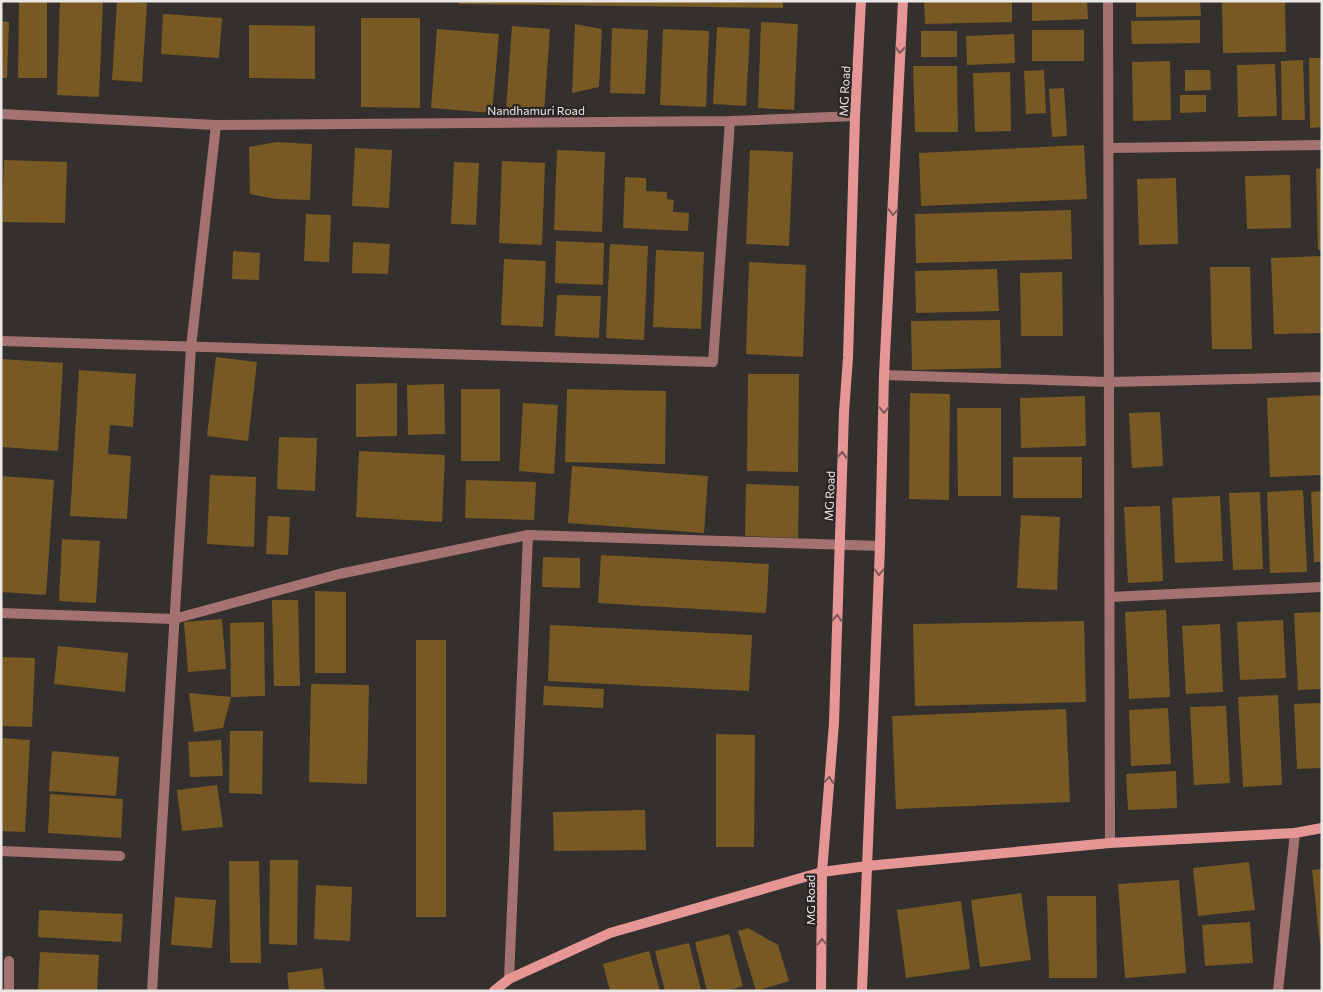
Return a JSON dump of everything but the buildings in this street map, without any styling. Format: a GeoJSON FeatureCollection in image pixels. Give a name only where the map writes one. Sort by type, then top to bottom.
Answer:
{"type":"FeatureCollection","features":[{"type":"Feature","properties":{"kind":"main road","name":"MG Road"},"geometry":{"type":"LineString","coordinates":[[821,991],[822,872],[834,722],[855,116],[861,1]]}},
{"type":"Feature","properties":{"kind":"main road"},"geometry":{"type":"LineString","coordinates":[[862,991],[880,546],[884,375],[903,1]]}},
{"type":"Feature","properties":{"kind":"main road"},"geometry":{"type":"LineString","coordinates":[[494,991],[509,979],[610,932],[822,872],[1110,843],[1295,833],[1322,828]]}},
{"type":"Feature","properties":{"kind":"street"},"geometry":{"type":"LineString","coordinates":[[1108,1],[1110,843]]}},
{"type":"Feature","properties":{"kind":"street","name":"Nandhamuri Road"},"geometry":{"type":"LineString","coordinates":[[1,114],[216,125],[730,121],[855,116]]}},
{"type":"Feature","properties":{"kind":"street"},"geometry":{"type":"LineString","coordinates":[[1,341],[713,362],[730,121]]}},
{"type":"Feature","properties":{"kind":"street"},"geometry":{"type":"LineString","coordinates":[[152,991],[191,347],[216,125]]}},
{"type":"Feature","properties":{"kind":"street"},"geometry":{"type":"LineString","coordinates":[[1109,148],[1322,144]]}},
{"type":"Feature","properties":{"kind":"street"},"geometry":{"type":"LineString","coordinates":[[884,375],[1109,382],[1322,377]]}},
{"type":"Feature","properties":{"kind":"street"},"geometry":{"type":"LineString","coordinates":[[509,979],[528,536]]}},
{"type":"Feature","properties":{"kind":"street"},"geometry":{"type":"LineString","coordinates":[[1,613],[174,619],[339,574],[528,536],[880,546]]}},
{"type":"Feature","properties":{"kind":"street"},"geometry":{"type":"LineString","coordinates":[[1110,597],[1322,587]]}},
{"type":"Feature","properties":{"kind":"street"},"geometry":{"type":"LineString","coordinates":[[1278,991],[1295,833]]}},
{"type":"Feature","properties":{"kind":"street"},"geometry":{"type":"LineString","coordinates":[[1,851],[120,856]]}},
{"type":"Feature","properties":{"kind":"street"},"geometry":{"type":"LineString","coordinates":[[8,961],[9,991]]}}]}
